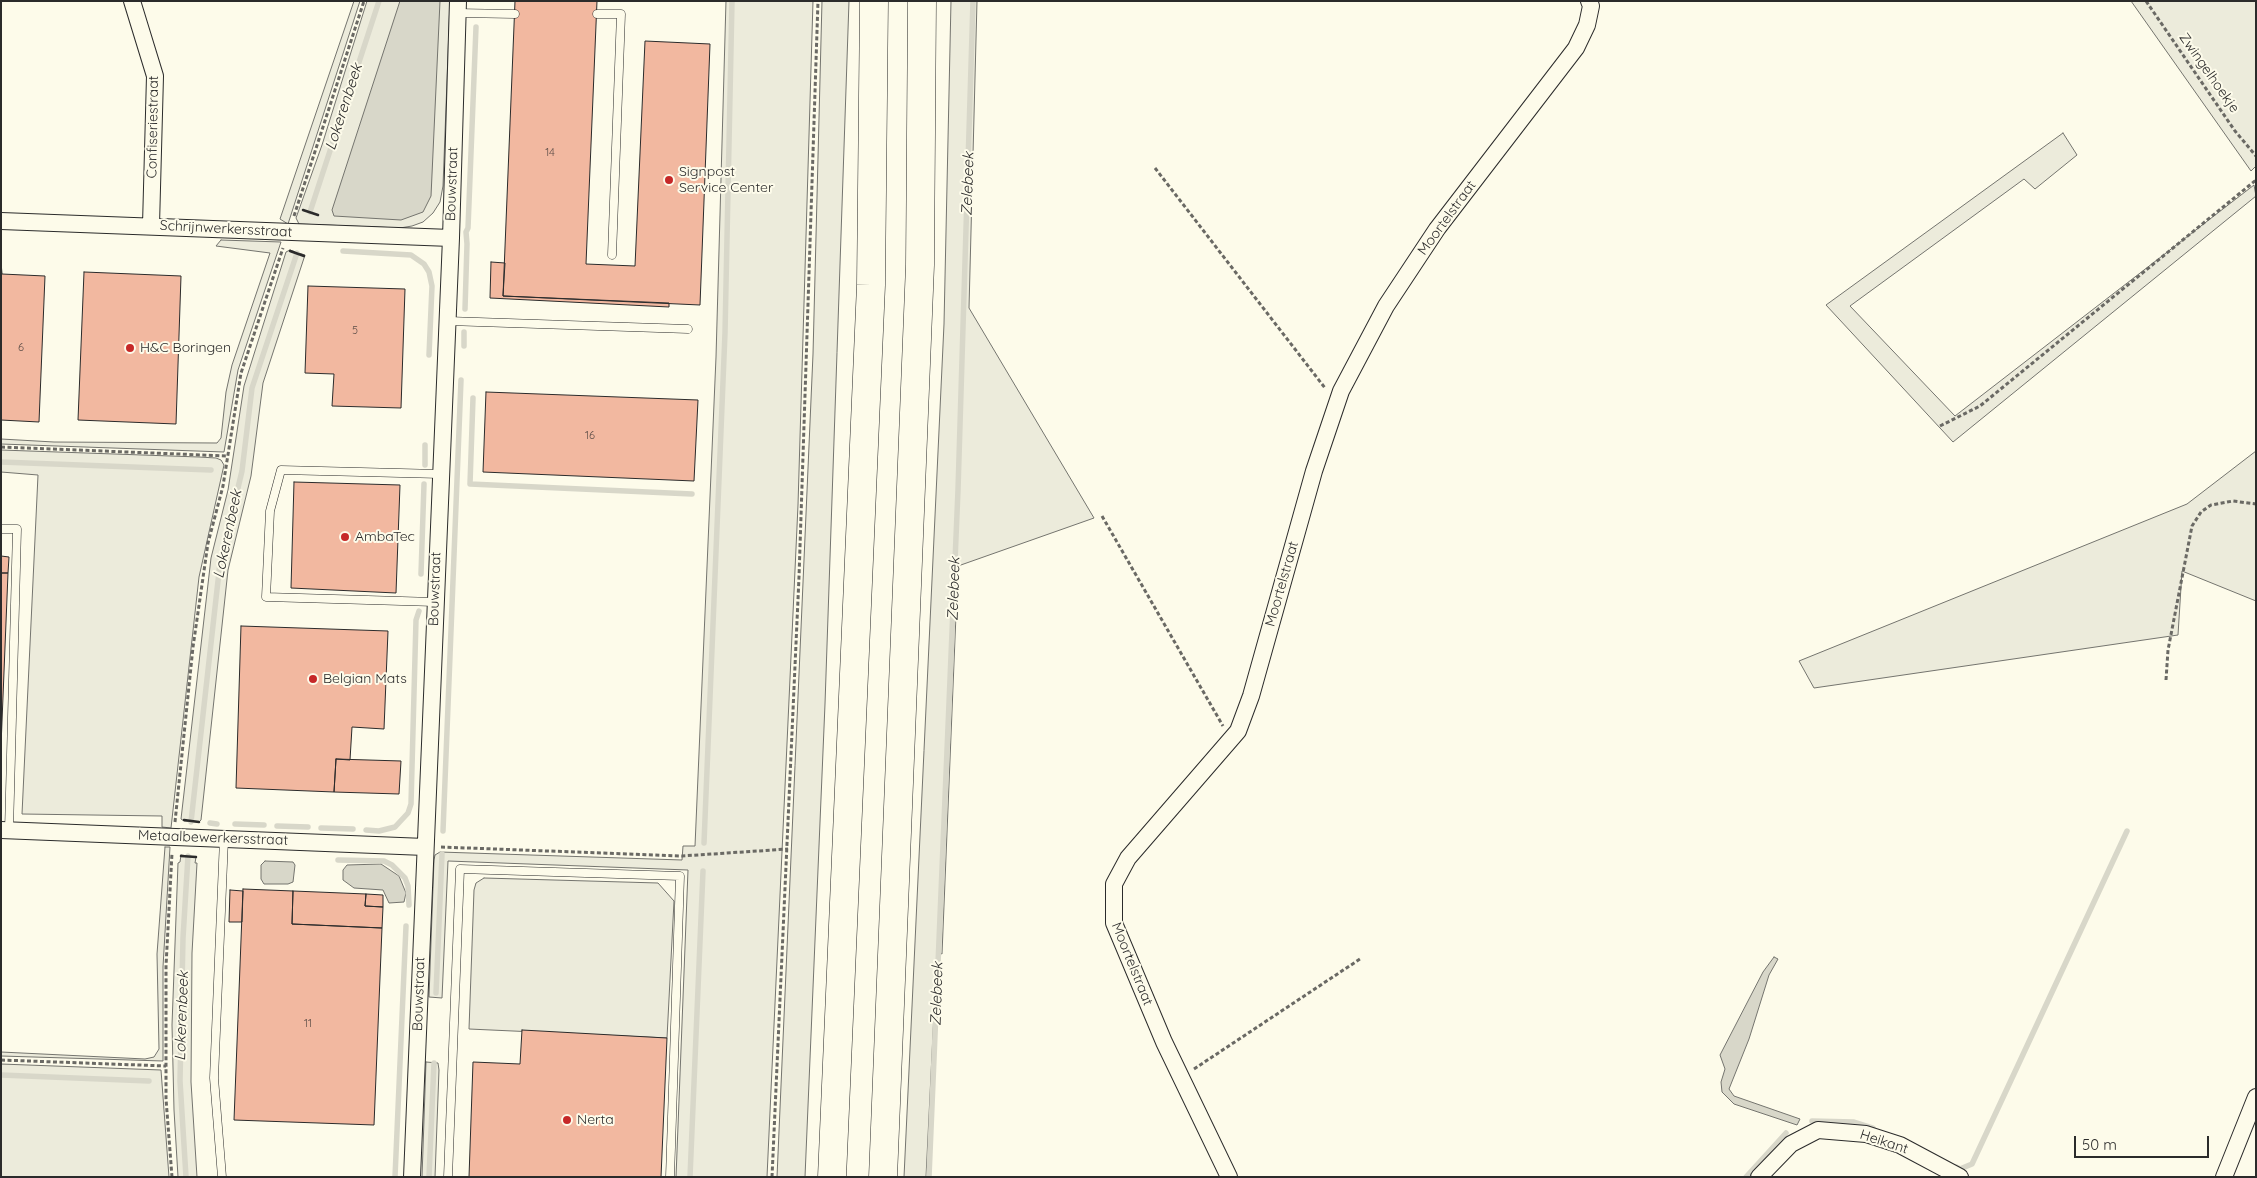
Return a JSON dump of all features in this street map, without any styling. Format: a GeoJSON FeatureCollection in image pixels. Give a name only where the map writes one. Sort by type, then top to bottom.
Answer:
{"type":"FeatureCollection","features":[{"type":"Feature","properties":{"kind":"highway"},"geometry":{"type":"LineString","coordinates":[[832,1177],[871,285],[874,1]]}},
{"type":"Feature","properties":{"kind":"highway"},"geometry":{"type":"LineString","coordinates":[[883,1177],[920,265],[922,1]]}},
{"type":"Feature","properties":{"kind":"street","name":"Confiseriestraat"},"geometry":{"type":"LineString","coordinates":[[132,1],[155,76],[151,225]]}},
{"type":"Feature","properties":{"kind":"street","name":"Moortelstraat"},"geometry":{"type":"LineString","coordinates":[[1229,1177],[1181,1077],[1114,923],[1112,906],[1114,884],[1128,858],[1238,731],[1251,696],[1314,471],[1337,404],[1353,367],[1386,306],[1437,229],[1576,48],[1587,25],[1589,1]]}},
{"type":"Feature","properties":{"kind":"street","name":"Bouwstraat"},"geometry":{"type":"LineString","coordinates":[[412,1177],[450,238],[457,7]]}},
{"type":"Feature","properties":{"kind":"street","name":"Schrijnwerkersstraat"},"geometry":{"type":"LineString","coordinates":[[1,221],[151,225],[450,238]]}},
{"type":"Feature","properties":{"kind":"street","name":"Metaalbewerkersstraat"},"geometry":{"type":"LineString","coordinates":[[5,830],[425,847]]}},
{"type":"Feature","properties":{"kind":"street"},"geometry":{"type":"LineString","coordinates":[[2224,1177],[2256,1096]]}},
{"type":"Feature","properties":{"kind":"street","name":"Heikant"},"geometry":{"type":"LineString","coordinates":[[1759,1177],[1791,1144],[1818,1130],[1866,1134],[1892,1142],[1932,1160],[1960,1177]]}},
{"type":"Feature","properties":{"kind":"lane"},"geometry":{"type":"LineString","coordinates":[[457,7],[515,14]]}},
{"type":"Feature","properties":{"kind":"lane"},"geometry":{"type":"LineString","coordinates":[[597,14],[621,14],[612,255]]}},
{"type":"Feature","properties":{"kind":"lane"},"geometry":{"type":"LineString","coordinates":[[446,321],[688,329]]}},
{"type":"Feature","properties":{"kind":"lane"},"geometry":{"type":"LineString","coordinates":[[435,602],[266,596],[270,511],[281,470],[440,474]]}},
{"type":"Feature","properties":{"kind":"lane"},"geometry":{"type":"LineString","coordinates":[[1,529],[17,529],[5,830]]}},
{"type":"Feature","properties":{"kind":"lane"},"geometry":{"type":"LineString","coordinates":[[222,1177],[214,1078],[224,839]]}},
{"type":"Feature","properties":{"kind":"lane"},"geometry":{"type":"LineString","coordinates":[[448,1177],[460,869],[680,876],[670,1177]]}},
{"type":"Feature","properties":{"kind":"path"},"geometry":{"type":"LineString","coordinates":[[172,1177],[166,1099],[166,966],[174,837],[201,584],[208,543],[228,456],[241,373],[364,1]]}},
{"type":"Feature","properties":{"kind":"path"},"geometry":{"type":"LineString","coordinates":[[772,1177],[788,849],[807,374],[818,1]]}},
{"type":"Feature","properties":{"kind":"path","name":"Zwingelhoekje"},"geometry":{"type":"LineString","coordinates":[[2146,1],[2236,131],[2256,156]]}},
{"type":"Feature","properties":{"kind":"path"},"geometry":{"type":"LineString","coordinates":[[1155,168],[1337,404]]}},
{"type":"Feature","properties":{"kind":"path"},"geometry":{"type":"LineString","coordinates":[[1940,426],[1980,406],[2256,180]]}},
{"type":"Feature","properties":{"kind":"path"},"geometry":{"type":"LineString","coordinates":[[1,447],[228,456]]}},
{"type":"Feature","properties":{"kind":"path"},"geometry":{"type":"LineString","coordinates":[[2166,680],[2170,641],[2192,526],[2201,512],[2211,505],[2233,501],[2256,504]]}},
{"type":"Feature","properties":{"kind":"path"},"geometry":{"type":"LineString","coordinates":[[1102,516],[1230,739]]}},
{"type":"Feature","properties":{"kind":"path"},"geometry":{"type":"LineString","coordinates":[[425,847],[682,856],[788,849]]}},
{"type":"Feature","properties":{"kind":"path"},"geometry":{"type":"LineString","coordinates":[[1181,1077],[1360,960]]}},
{"type":"Feature","properties":{"kind":"path"},"geometry":{"type":"LineString","coordinates":[[1,1060],[166,1066]]}},
{"type":"Feature","properties":{"kind":"shaded area"},"geometry":{"type":"Polygon","coordinates":[[[354,1],[360,1],[288,224],[280,219],[354,1]]]}},
{"type":"Feature","properties":{"kind":"shaded area"},"geometry":{"type":"Polygon","coordinates":[[[367,1],[450,1],[443,186],[440,202],[433,213],[423,222],[400,228],[299,224],[296,218],[322,145],[367,1]]]}},
{"type":"Feature","properties":{"kind":"shaded area"},"geometry":{"type":"Polygon","coordinates":[[[400,1],[440,1],[431,196],[423,212],[401,220],[334,216],[332,210],[400,1]]]}},
{"type":"Feature","properties":{"kind":"shaded area"},"geometry":{"type":"Polygon","coordinates":[[[726,1],[813,1],[798,505],[767,1177],[676,1177],[688,870],[448,861],[442,998],[429,997],[434,860],[435,855],[440,852],[682,860],[683,846],[695,846],[716,357],[726,1]]]}},
{"type":"Feature","properties":{"kind":"shaded area"},"geometry":{"type":"Polygon","coordinates":[[[822,1],[849,1],[825,704],[805,1177],[777,1177],[813,354],[822,1]]]}},
{"type":"Feature","properties":{"kind":"shaded area"},"geometry":{"type":"Polygon","coordinates":[[[951,1],[977,1],[969,308],[1094,518],[958,566],[942,954],[937,952],[926,1177],[904,1177],[944,324],[951,1]]]}},
{"type":"Feature","properties":{"kind":"shaded area"},"geometry":{"type":"Polygon","coordinates":[[[2131,1],[2256,1],[2256,166],[2251,171],[2131,1]]]}},
{"type":"Feature","properties":{"kind":"shaded area"},"geometry":{"type":"Polygon","coordinates":[[[2063,133],[2077,155],[2035,189],[2024,179],[1850,306],[1955,416],[2254,185],[2256,196],[1953,442],[1826,305],[2063,133]]]}},
{"type":"Feature","properties":{"kind":"shaded area"},"geometry":{"type":"Polygon","coordinates":[[[221,240],[281,242],[238,370],[224,452],[1,444],[1,439],[54,442],[217,443],[221,438],[226,392],[232,365],[270,253],[216,246],[221,240]]]}},
{"type":"Feature","properties":{"kind":"shaded area"},"geometry":{"type":"Polygon","coordinates":[[[290,250],[305,255],[263,383],[251,476],[228,570],[201,820],[199,822],[184,821],[181,819],[211,558],[228,490],[244,386],[286,252],[290,250]]]}},
{"type":"Feature","properties":{"kind":"shaded area"},"geometry":{"type":"Polygon","coordinates":[[[1,450],[216,458],[221,460],[224,465],[199,577],[171,828],[162,827],[162,816],[22,814],[38,475],[1,472],[1,450]]]}},
{"type":"Feature","properties":{"kind":"shaded area"},"geometry":{"type":"Polygon","coordinates":[[[2256,451],[2256,601],[2182,571],[2178,635],[1814,688],[1799,661],[2187,504],[2256,451]]]}},
{"type":"Feature","properties":{"kind":"shaded area"},"geometry":{"type":"Polygon","coordinates":[[[165,847],[170,847],[163,967],[163,1061],[1,1056],[1,1052],[145,1059],[154,1057],[159,1049],[157,954],[165,847]]]}},
{"type":"Feature","properties":{"kind":"shaded area"},"geometry":{"type":"Polygon","coordinates":[[[181,855],[196,857],[195,863],[197,863],[192,953],[191,1082],[197,1177],[178,1177],[174,1110],[172,1025],[178,863],[180,862],[181,855]]]}},
{"type":"Feature","properties":{"kind":"shaded area"},"geometry":{"type":"Polygon","coordinates":[[[265,861],[293,862],[295,865],[293,882],[288,884],[264,884],[261,879],[261,865],[265,861]]]}},
{"type":"Feature","properties":{"kind":"shaded area"},"geometry":{"type":"Polygon","coordinates":[[[381,864],[399,876],[406,893],[404,902],[389,903],[383,890],[354,888],[343,880],[343,870],[347,865],[381,864]]]}},
{"type":"Feature","properties":{"kind":"shaded area"},"geometry":{"type":"Polygon","coordinates":[[[484,878],[658,883],[674,901],[667,1038],[469,1029],[474,890],[476,883],[484,878]]]}},
{"type":"Feature","properties":{"kind":"shaded area"},"geometry":{"type":"Polygon","coordinates":[[[1774,957],[1778,959],[1769,975],[1749,1039],[1729,1089],[1734,1096],[1800,1119],[1797,1125],[1734,1104],[1722,1092],[1721,1082],[1725,1069],[1720,1055],[1763,972],[1774,957]]]}},
{"type":"Feature","properties":{"kind":"shaded area"},"geometry":{"type":"Polygon","coordinates":[[[426,1062],[438,1063],[439,1070],[435,1177],[422,1177],[426,1062]]]}},
{"type":"Feature","properties":{"kind":"shaded area"},"geometry":{"type":"Polygon","coordinates":[[[1,1064],[161,1070],[169,1177],[1,1177],[1,1064]]]}},
{"type":"Feature","properties":{"kind":"building"},"geometry":{"type":"Polygon","coordinates":[[[515,1],[597,1],[586,264],[635,266],[645,41],[710,44],[700,305],[503,296],[515,1]]]}},
{"type":"Feature","properties":{"kind":"building"},"geometry":{"type":"Polygon","coordinates":[[[1,262],[2,274],[45,276],[39,422],[1,420],[1,262]]]}},
{"type":"Feature","properties":{"kind":"building"},"geometry":{"type":"Polygon","coordinates":[[[491,262],[505,263],[503,296],[669,303],[669,307],[490,298],[491,262]]]}},
{"type":"Feature","properties":{"kind":"building","name":"H&C Boringen"},"geometry":{"type":"Polygon","coordinates":[[[84,272],[181,276],[176,424],[78,420],[84,272]]]}},
{"type":"Feature","properties":{"kind":"building"},"geometry":{"type":"Polygon","coordinates":[[[308,286],[405,289],[401,408],[332,406],[334,374],[305,373],[308,286]]]}},
{"type":"Feature","properties":{"kind":"building"},"geometry":{"type":"Polygon","coordinates":[[[486,392],[698,400],[694,481],[483,472],[486,392]]]}},
{"type":"Feature","properties":{"kind":"building","name":"AmbaTec"},"geometry":{"type":"Polygon","coordinates":[[[294,482],[400,485],[396,593],[291,588],[294,482]]]}},
{"type":"Feature","properties":{"kind":"building"},"geometry":{"type":"Polygon","coordinates":[[[1,556],[9,557],[8,573],[1,573],[1,556]]]}},
{"type":"Feature","properties":{"kind":"building"},"geometry":{"type":"Polygon","coordinates":[[[1,573],[8,573],[1,746],[1,573]]]}},
{"type":"Feature","properties":{"kind":"building","name":"Belgian Mats"},"geometry":{"type":"Polygon","coordinates":[[[241,626],[388,631],[384,729],[352,727],[350,760],[336,759],[334,792],[236,788],[241,626]]]}},
{"type":"Feature","properties":{"kind":"building"},"geometry":{"type":"Polygon","coordinates":[[[336,759],[401,761],[399,794],[334,792],[336,759]]]}},
{"type":"Feature","properties":{"kind":"building"},"geometry":{"type":"Polygon","coordinates":[[[243,889],[293,891],[292,924],[382,928],[374,1125],[234,1120],[243,889]]]}},
{"type":"Feature","properties":{"kind":"building"},"geometry":{"type":"Polygon","coordinates":[[[230,890],[243,891],[242,922],[229,922],[230,890]]]}},
{"type":"Feature","properties":{"kind":"building"},"geometry":{"type":"Polygon","coordinates":[[[293,891],[366,894],[365,906],[383,907],[382,928],[292,924],[293,891]]]}},
{"type":"Feature","properties":{"kind":"building"},"geometry":{"type":"Polygon","coordinates":[[[366,894],[383,895],[383,907],[365,906],[366,894]]]}},
{"type":"Feature","properties":{"kind":"building","name":"Nerta"},"geometry":{"type":"Polygon","coordinates":[[[522,1030],[667,1038],[661,1177],[469,1177],[473,1062],[520,1064],[522,1030]]]}},
{"type":"Feature","properties":{"kind":"waterway","name":"Lokerenbeek"},"geometry":{"type":"LineString","coordinates":[[310,212],[379,1]]}},
{"type":"Feature","properties":{"kind":"waterway"},"geometry":{"type":"LineString","coordinates":[[704,843],[725,333],[732,1]]}},
{"type":"Feature","properties":{"kind":"waterway","name":"Zelebeek"},"geometry":{"type":"LineString","coordinates":[[929,1177],[958,490],[973,1]]}},
{"type":"Feature","properties":{"kind":"waterway"},"geometry":{"type":"LineString","coordinates":[[465,309],[466,232],[468,228],[476,27]]}},
{"type":"Feature","properties":{"kind":"waterway"},"geometry":{"type":"LineString","coordinates":[[343,251],[411,255],[424,264],[429,272],[432,286],[429,355]]}},
{"type":"Feature","properties":{"kind":"waterway","name":"Lokerenbeek"},"geometry":{"type":"LineString","coordinates":[[191,822],[220,563],[242,471],[252,388],[297,253]]}},
{"type":"Feature","properties":{"kind":"waterway"},"geometry":{"type":"LineString","coordinates":[[464,332],[464,346]]}},
{"type":"Feature","properties":{"kind":"waterway"},"geometry":{"type":"LineString","coordinates":[[443,831],[461,380]]}},
{"type":"Feature","properties":{"kind":"waterway"},"geometry":{"type":"LineString","coordinates":[[473,398],[470,484],[692,494]]}},
{"type":"Feature","properties":{"kind":"waterway"},"geometry":{"type":"LineString","coordinates":[[425,445],[425,465]]}},
{"type":"Feature","properties":{"kind":"waterway"},"geometry":{"type":"LineString","coordinates":[[1,462],[211,470]]}},
{"type":"Feature","properties":{"kind":"waterway"},"geometry":{"type":"LineString","coordinates":[[421,574],[424,484]]}},
{"type":"Feature","properties":{"kind":"waterway"},"geometry":{"type":"LineString","coordinates":[[366,830],[379,831],[395,827],[408,813],[411,804],[416,620],[419,611]]}},
{"type":"Feature","properties":{"kind":"waterway"},"geometry":{"type":"LineString","coordinates":[[210,823],[217,824]]}},
{"type":"Feature","properties":{"kind":"waterway"},"geometry":{"type":"LineString","coordinates":[[235,824],[264,825]]}},
{"type":"Feature","properties":{"kind":"waterway"},"geometry":{"type":"LineString","coordinates":[[277,826],[308,827]]}},
{"type":"Feature","properties":{"kind":"waterway"},"geometry":{"type":"LineString","coordinates":[[321,828],[353,829]]}},
{"type":"Feature","properties":{"kind":"waterway"},"geometry":{"type":"LineString","coordinates":[[1956,1167],[1960,1169],[1972,1164],[2127,831]]}},
{"type":"Feature","properties":{"kind":"waterway"},"geometry":{"type":"LineString","coordinates":[[436,993],[442,854]]}},
{"type":"Feature","properties":{"kind":"waterway","name":"Lokerenbeek"},"geometry":{"type":"LineString","coordinates":[[186,1177],[180,1081],[183,938],[188,856]]}},
{"type":"Feature","properties":{"kind":"waterway"},"geometry":{"type":"LineString","coordinates":[[338,860],[384,861],[392,865],[405,878],[408,886],[409,905]]}},
{"type":"Feature","properties":{"kind":"waterway"},"geometry":{"type":"LineString","coordinates":[[690,1177],[703,871]]}},
{"type":"Feature","properties":{"kind":"waterway"},"geometry":{"type":"LineString","coordinates":[[395,1177],[406,926]]}},
{"type":"Feature","properties":{"kind":"waterway"},"geometry":{"type":"LineString","coordinates":[[429,1177],[434,1063]]}},
{"type":"Feature","properties":{"kind":"waterway"},"geometry":{"type":"LineString","coordinates":[[1,1075],[149,1081]]}},
{"type":"Feature","properties":{"kind":"waterway"},"geometry":{"type":"LineString","coordinates":[[1812,1121],[1854,1122],[1873,1128]]}},
{"type":"Feature","properties":{"kind":"waterway"},"geometry":{"type":"LineString","coordinates":[[1746,1177],[1786,1133]]}},
{"type":"Feature","properties":{"kind":"wall"},"geometry":{"type":"LineString","coordinates":[[303,210],[318,215]]}},
{"type":"Feature","properties":{"kind":"wall"},"geometry":{"type":"LineString","coordinates":[[290,251],[304,256]]}},
{"type":"Feature","properties":{"kind":"wall"},"geometry":{"type":"LineString","coordinates":[[184,820],[199,822]]}},
{"type":"Feature","properties":{"kind":"wall"},"geometry":{"type":"LineString","coordinates":[[181,856],[196,857]]}},
{"type":"Feature","properties":{"kind":"place","name":"Signpost Service Center"},"geometry":{"type":"Point","coordinates":[669,180]}},
{"type":"Feature","properties":{"kind":"place","name":"H&C Boringen"},"geometry":{"type":"Point","coordinates":[130,348]}},
{"type":"Feature","properties":{"kind":"place","name":"AmbaTec"},"geometry":{"type":"Point","coordinates":[345,537]}},
{"type":"Feature","properties":{"kind":"place","name":"Belgian Mats"},"geometry":{"type":"Point","coordinates":[313,679]}},
{"type":"Feature","properties":{"kind":"place","name":"Nerta"},"geometry":{"type":"Point","coordinates":[567,1120]}}]}
